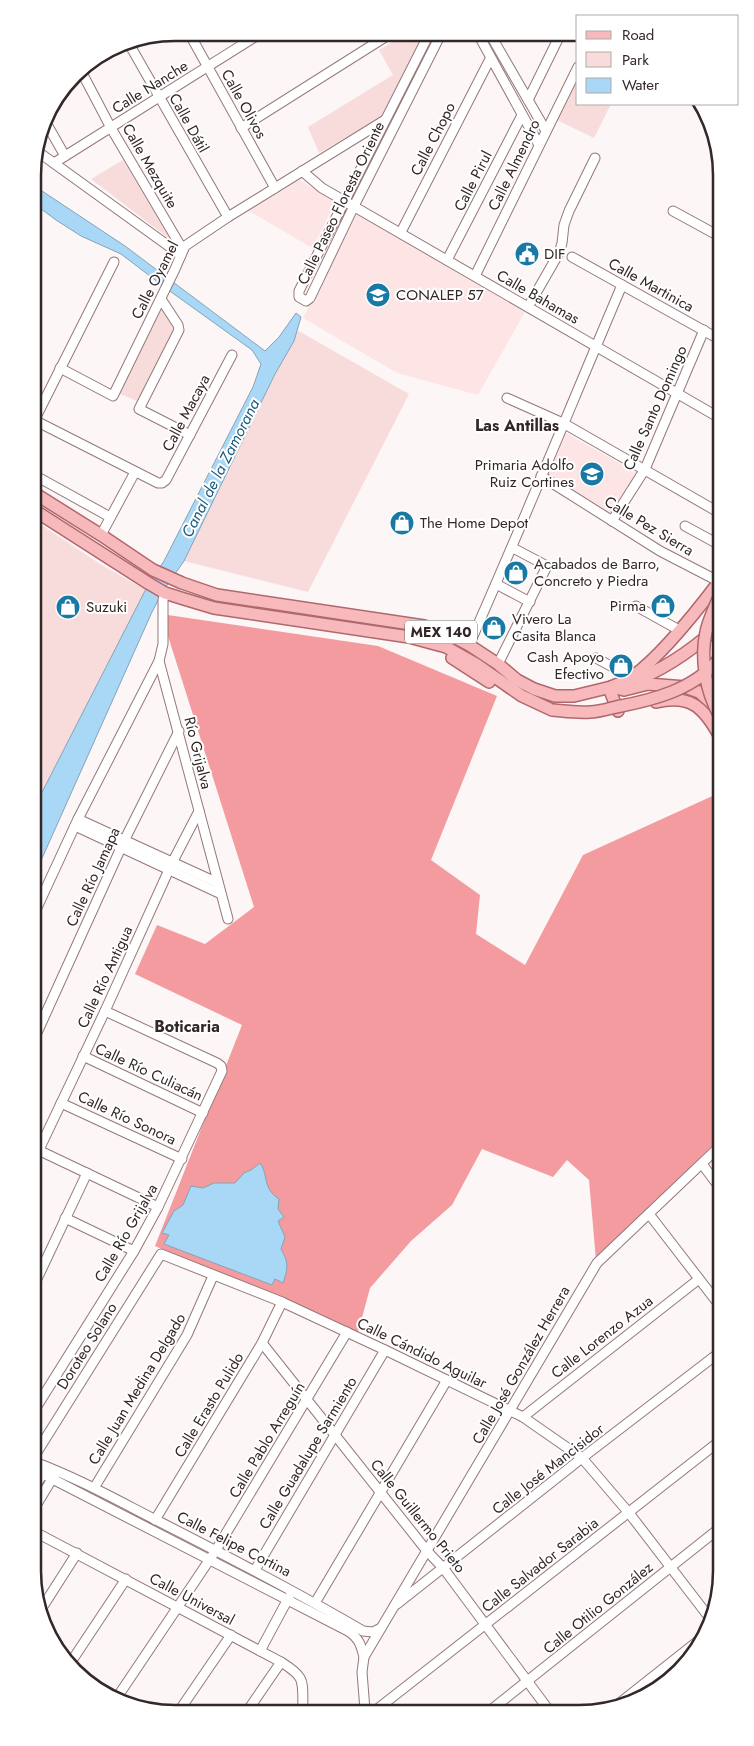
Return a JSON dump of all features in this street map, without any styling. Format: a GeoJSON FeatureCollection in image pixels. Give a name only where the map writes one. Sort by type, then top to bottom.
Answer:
{"type":"FeatureCollection","features":[{"type":"Feature","properties":{"kind":"main road","name":"MEX 140"},"geometry":{"type":"LineString","coordinates":[[42,499],[153,570],[182,583],[217,595],[410,622],[448,634],[469,645],[534,690],[556,696],[574,696],[610,687],[624,690],[648,684],[685,687],[699,692],[713,704]]}},
{"type":"Feature","properties":{"kind":"main road","name":"MEX 140"},"geometry":{"type":"LineString","coordinates":[[42,515],[165,592],[214,608],[418,638],[446,647],[476,664],[522,696],[552,710],[590,712],[626,706],[677,690],[698,679],[713,667]]}},
{"type":"Feature","properties":{"kind":"main road"},"geometry":{"type":"LineString","coordinates":[[610,687],[631,677],[642,668],[713,595]]}},
{"type":"Feature","properties":{"kind":"main road"},"geometry":{"type":"LineString","coordinates":[[713,607],[706,633],[704,668],[713,703]]}},
{"type":"Feature","properties":{"kind":"main road","name":"MEX 140"},"geometry":{"type":"LineString","coordinates":[[373,631],[383,638],[426,647],[450,656],[509,696],[548,713],[598,714],[669,699],[683,700],[694,704],[710,717],[713,723]]}},
{"type":"Feature","properties":{"kind":"main road"},"geometry":{"type":"LineString","coordinates":[[610,687],[648,675],[690,650],[713,631]]}},
{"type":"Feature","properties":{"kind":"main road"},"geometry":{"type":"LineString","coordinates":[[610,687],[618,711]]}},
{"type":"Feature","properties":{"kind":"street","name":"Calle Olivos"},"geometry":{"type":"LineString","coordinates":[[193,41],[275,188]]}},
{"type":"Feature","properties":{"kind":"street","name":"Calle Nanche"},"geometry":{"type":"LineString","coordinates":[[54,163],[249,41]]}},
{"type":"Feature","properties":{"kind":"street"},"geometry":{"type":"LineString","coordinates":[[241,128],[379,41]]}},
{"type":"Feature","properties":{"kind":"street","name":"Calle Paseo Floresta Oriente"},"geometry":{"type":"LineString","coordinates":[[426,41],[299,291],[299,297],[306,301],[310,298],[437,41]]}},
{"type":"Feature","properties":{"kind":"street"},"geometry":{"type":"LineString","coordinates":[[481,41],[539,145]]}},
{"type":"Feature","properties":{"kind":"street"},"geometry":{"type":"LineString","coordinates":[[494,41],[546,131]]}},
{"type":"Feature","properties":{"kind":"street"},"geometry":{"type":"LineString","coordinates":[[496,45],[498,41]]}},
{"type":"Feature","properties":{"kind":"street"},"geometry":{"type":"LineString","coordinates":[[528,100],[557,41]]}},
{"type":"Feature","properties":{"kind":"street","name":"Calle Dátil"},"geometry":{"type":"LineString","coordinates":[[131,48],[228,217]]}},
{"type":"Feature","properties":{"kind":"street","name":"Calle Chopo"},"geometry":{"type":"LineString","coordinates":[[401,232],[490,59]]}},
{"type":"Feature","properties":{"kind":"street","name":"Calle Almendro"},"geometry":{"type":"LineString","coordinates":[[475,276],[576,71]]}},
{"type":"Feature","properties":{"kind":"street","name":"Calle Mezquite"},"geometry":{"type":"LineString","coordinates":[[84,78],[182,252]]}},
{"type":"Feature","properties":{"kind":"street","name":"Calle Pirul"},"geometry":{"type":"LineString","coordinates":[[447,260],[522,115]]}},
{"type":"Feature","properties":{"kind":"street"},"geometry":{"type":"LineString","coordinates":[[386,120],[395,124]]}},
{"type":"Feature","properties":{"kind":"street","name":"Calle Oyamel"},"geometry":{"type":"LineString","coordinates":[[60,368],[112,396],[182,252],[189,242],[386,120]]}},
{"type":"Feature","properties":{"kind":"street"},"geometry":{"type":"LineString","coordinates":[[49,129],[65,156]]}},
{"type":"Feature","properties":{"kind":"street"},"geometry":{"type":"LineString","coordinates":[[43,155],[182,252]]}},
{"type":"Feature","properties":{"kind":"street"},"geometry":{"type":"LineString","coordinates":[[532,309],[559,253],[564,225],[569,211],[595,158]]}},
{"type":"Feature","properties":{"kind":"street"},"geometry":{"type":"LineString","coordinates":[[302,172],[322,188],[345,200]]}},
{"type":"Feature","properties":{"kind":"street","name":"Calle Bahamas"},"geometry":{"type":"LineString","coordinates":[[345,200],[713,414]]}},
{"type":"Feature","properties":{"kind":"street"},"geometry":{"type":"LineString","coordinates":[[673,211],[713,233]]}},
{"type":"Feature","properties":{"kind":"street","name":"Calle Martinica"},"geometry":{"type":"LineString","coordinates":[[572,257],[713,335]]}},
{"type":"Feature","properties":{"kind":"street"},"geometry":{"type":"LineString","coordinates":[[42,405],[114,262]]}},
{"type":"Feature","properties":{"kind":"street"},"geometry":{"type":"LineString","coordinates":[[469,645],[513,548],[541,476],[622,285]]}},
{"type":"Feature","properties":{"kind":"street"},"geometry":{"type":"LineString","coordinates":[[161,298],[178,325],[179,330],[138,409],[190,435]]}},
{"type":"Feature","properties":{"kind":"street","name":"Calle Santo Domingo"},"geometry":{"type":"LineString","coordinates":[[612,521],[645,469],[704,330]]}},
{"type":"Feature","properties":{"kind":"street","name":"Calle Macaya"},"geometry":{"type":"LineString","coordinates":[[135,472],[158,483],[166,480],[232,355]]}},
{"type":"Feature","properties":{"kind":"street"},"geometry":{"type":"LineString","coordinates":[[507,398],[563,423],[713,507]]}},
{"type":"Feature","properties":{"kind":"street"},"geometry":{"type":"LineString","coordinates":[[42,425],[135,472],[101,535]]}},
{"type":"Feature","properties":{"kind":"street","name":"Calle Pez Sierra"},"geometry":{"type":"LineString","coordinates":[[541,476],[660,551],[713,587]]}},
{"type":"Feature","properties":{"kind":"street"},"geometry":{"type":"LineString","coordinates":[[42,479],[110,517]]}},
{"type":"Feature","properties":{"kind":"street"},"geometry":{"type":"LineString","coordinates":[[685,526],[713,541]]}},
{"type":"Feature","properties":{"kind":"street"},"geometry":{"type":"LineString","coordinates":[[498,664],[547,566],[513,548]]}},
{"type":"Feature","properties":{"kind":"street"},"geometry":{"type":"LineString","coordinates":[[496,584],[530,602]]}},
{"type":"Feature","properties":{"kind":"street","name":"Río Grijalva"},"geometry":{"type":"LineString","coordinates":[[165,592],[163,600],[164,634],[160,661],[198,811],[228,918]]}},
{"type":"Feature","properties":{"kind":"street"},"geometry":{"type":"LineString","coordinates":[[636,606],[679,630]]}},
{"type":"Feature","properties":{"kind":"street"},"geometry":{"type":"LineString","coordinates":[[596,658],[631,677]]}},
{"type":"Feature","properties":{"kind":"street"},"geometry":{"type":"LineString","coordinates":[[41,898],[77,822],[160,661]]}},
{"type":"Feature","properties":{"kind":"street","name":"Calle Río Jamapa"},"geometry":{"type":"LineString","coordinates":[[41,1023],[123,845],[179,731]]}},
{"type":"Feature","properties":{"kind":"street","name":"Calle Río Antigua"},"geometry":{"type":"LineString","coordinates":[[41,1143],[198,811]]}},
{"type":"Feature","properties":{"kind":"street"},"geometry":{"type":"LineString","coordinates":[[77,822],[171,866],[218,883]]}},
{"type":"Feature","properties":{"kind":"street"},"geometry":{"type":"LineString","coordinates":[[171,866],[220,894]]}},
{"type":"Feature","properties":{"kind":"street","name":"Calle Río Grijalva"},"geometry":{"type":"LineString","coordinates":[[41,1399],[134,1251],[182,1159],[222,1071],[218,1063],[105,1011]]}},
{"type":"Feature","properties":{"kind":"street","name":"Calle Río Culiacán"},"geometry":{"type":"LineString","coordinates":[[83,1056],[203,1113]]}},
{"type":"Feature","properties":{"kind":"street","name":"Calle Río Sonora"},"geometry":{"type":"LineString","coordinates":[[61,1103],[182,1159]]}},
{"type":"Feature","properties":{"kind":"street"},"geometry":{"type":"LineString","coordinates":[[41,1154],[158,1207]]}},
{"type":"Feature","properties":{"kind":"street","name":"Calle José González Herrera"},"geometry":{"type":"LineString","coordinates":[[383,1626],[597,1262],[712,1154]]}},
{"type":"Feature","properties":{"kind":"street"},"geometry":{"type":"LineString","coordinates":[[702,1164],[712,1178]]}},
{"type":"Feature","properties":{"kind":"street"},"geometry":{"type":"LineString","coordinates":[[41,1270],[87,1174]]}},
{"type":"Feature","properties":{"kind":"street"},"geometry":{"type":"LineString","coordinates":[[649,1214],[712,1296]]}},
{"type":"Feature","properties":{"kind":"street"},"geometry":{"type":"LineString","coordinates":[[65,1218],[134,1251]]}},
{"type":"Feature","properties":{"kind":"street","name":"Calle Cándido Aguilar"},"geometry":{"type":"LineString","coordinates":[[161,1254],[282,1302],[511,1410],[522,1417],[582,1458],[629,1513],[706,1613]]}},
{"type":"Feature","properties":{"kind":"street","name":"Doroteo Solano"},"geometry":{"type":"LineString","coordinates":[[41,1445],[161,1254]]}},
{"type":"Feature","properties":{"kind":"street","name":"Calle Juan Medina Delgado"},"geometry":{"type":"LineString","coordinates":[[94,1488],[187,1335],[213,1276]]}},
{"type":"Feature","properties":{"kind":"street","name":"Calle Lorenzo Azua"},"geometry":{"type":"LineString","coordinates":[[522,1417],[699,1279]]}},
{"type":"Feature","properties":{"kind":"street","name":"Calle Erasto Pulido"},"geometry":{"type":"LineString","coordinates":[[156,1520],[262,1343],[282,1302]]}},
{"type":"Feature","properties":{"kind":"street","name":"Calle Pablo Arreguín"},"geometry":{"type":"LineString","coordinates":[[120,1693],[216,1550],[347,1332]]}},
{"type":"Feature","properties":{"kind":"street","name":"Calle Guillermo Prieto"},"geometry":{"type":"LineString","coordinates":[[262,1343],[427,1551],[444,1569],[545,1705]]}},
{"type":"Feature","properties":{"kind":"street","name":"Calle Guadalupe Sarmiento"},"geometry":{"type":"LineString","coordinates":[[255,1570],[385,1350]]}},
{"type":"Feature","properties":{"kind":"street","name":"Calle José Mancisidor"},"geometry":{"type":"LineString","coordinates":[[393,1608],[582,1458],[712,1358]]}},
{"type":"Feature","properties":{"kind":"street"},"geometry":{"type":"LineString","coordinates":[[315,1603],[447,1380]]}},
{"type":"Feature","properties":{"kind":"street","name":"Calle Salvador Sarabia"},"geometry":{"type":"LineString","coordinates":[[382,1705],[712,1447]]}},
{"type":"Feature","properties":{"kind":"street","name":"Calle Felipe Cortina"},"geometry":{"type":"LineString","coordinates":[[42,1471],[94,1488],[293,1590],[363,1631],[376,1631],[383,1626]]}},
{"type":"Feature","properties":{"kind":"street"},"geometry":{"type":"LineString","coordinates":[[41,1497],[55,1475]]}},
{"type":"Feature","properties":{"kind":"street","name":"Calle Felipe Cortina"},"geometry":{"type":"LineString","coordinates":[[55,1475],[209,1561],[354,1635],[361,1643],[364,1657],[362,1672],[365,1705]]}},
{"type":"Feature","properties":{"kind":"street","name":"Calle Otilio González"},"geometry":{"type":"LineString","coordinates":[[497,1705],[712,1534]]}},
{"type":"Feature","properties":{"kind":"street","name":"Calle Universal"},"geometry":{"type":"LineString","coordinates":[[41,1535],[298,1672],[302,1682],[303,1705]]}},
{"type":"Feature","properties":{"kind":"street"},"geometry":{"type":"LineString","coordinates":[[45,1602],[76,1553]]}},
{"type":"Feature","properties":{"kind":"street"},"geometry":{"type":"LineString","coordinates":[[74,1658],[126,1579]]}},
{"type":"Feature","properties":{"kind":"street"},"geometry":{"type":"LineString","coordinates":[[260,1651],[293,1590]]}},
{"type":"Feature","properties":{"kind":"street","name":"Calle Felipe Cortina"},"geometry":{"type":"LineString","coordinates":[[364,1657],[383,1626]]}},
{"type":"Feature","properties":{"kind":"street"},"geometry":{"type":"LineString","coordinates":[[183,1705],[231,1635]]}},
{"type":"Feature","properties":{"kind":"street"},"geometry":{"type":"LineString","coordinates":[[630,1695],[685,1651]]}},
{"type":"Feature","properties":{"kind":"street"},"geometry":{"type":"LineString","coordinates":[[252,1705],[282,1662]]}},
{"type":"Feature","properties":{"kind":"shaded area"},"geometry":{"type":"Polygon","coordinates":[[[296,178],[336,202],[312,248],[247,210],[296,178]]]}},
{"type":"Feature","properties":{"kind":"shaded area"},"geometry":{"type":"Polygon","coordinates":[[[356,214],[525,312],[478,395],[397,373],[303,318],[356,214]]]}},
{"type":"Feature","properties":{"kind":"shaded area","name":"Primaria Adolfo Ruiz Cortines"},"geometry":{"type":"Polygon","coordinates":[[[564,432],[637,473],[608,516],[547,475],[564,432]]]}},
{"type":"Feature","properties":{"kind":"shaded area"},"geometry":{"type":"Polygon","coordinates":[[[161,614],[378,646],[497,696],[431,860],[480,895],[476,934],[525,965],[583,855],[713,796],[712,1146],[596,1260],[589,1180],[567,1160],[553,1177],[482,1149],[452,1205],[411,1241],[370,1288],[357,1336],[155,1246],[242,1025],[135,974],[157,925],[205,944],[254,907],[161,614]]]}},
{"type":"Feature","properties":{"kind":"green space"},"geometry":{"type":"Polygon","coordinates":[[[394,41],[421,41],[383,116],[319,153],[308,127],[393,75],[379,50],[394,41]]]}},
{"type":"Feature","properties":{"kind":"green space"},"geometry":{"type":"Polygon","coordinates":[[[576,82],[576,105],[610,105],[594,138],[557,120],[576,82]]]}},
{"type":"Feature","properties":{"kind":"green space"},"geometry":{"type":"Polygon","coordinates":[[[123,160],[171,240],[91,179],[123,160]]]}},
{"type":"Feature","properties":{"kind":"green space"},"geometry":{"type":"Polygon","coordinates":[[[162,309],[176,331],[137,401],[118,393],[162,309]]]}},
{"type":"Feature","properties":{"kind":"green space"},"geometry":{"type":"Polygon","coordinates":[[[297,330],[409,394],[308,592],[184,561],[297,330]]]}},
{"type":"Feature","properties":{"kind":"green space"},"geometry":{"type":"Polygon","coordinates":[[[42,525],[100,564],[146,590],[42,793],[42,525]]]}},
{"type":"Feature","properties":{"kind":"water","name":"Canal de la Zamorana"},"geometry":{"type":"Polygon","coordinates":[[[42,191],[125,246],[265,351],[279,337],[296,313],[301,317],[294,341],[275,374],[184,561],[163,591],[152,612],[42,859],[42,793],[149,583],[164,561],[253,387],[261,364],[252,350],[121,254],[81,236],[42,210],[42,191]]]}},
{"type":"Feature","properties":{"kind":"water"},"geometry":{"type":"Polygon","coordinates":[[[260,1163],[270,1191],[279,1199],[278,1209],[284,1217],[278,1221],[285,1237],[281,1249],[287,1266],[283,1283],[275,1279],[272,1285],[164,1244],[169,1235],[162,1233],[174,1211],[183,1205],[191,1186],[203,1188],[214,1183],[235,1183],[244,1173],[260,1163]]]}},
{"type":"Feature","properties":{"kind":"place","name":"DIF"},"geometry":{"type":"Point","coordinates":[527,254]}},
{"type":"Feature","properties":{"kind":"place","name":"CONALEP 57"},"geometry":{"type":"Point","coordinates":[378,295]}},
{"type":"Feature","properties":{"kind":"place","name":"Primaria Adolfo Ruiz Cortines"},"geometry":{"type":"Point","coordinates":[592,474]}},
{"type":"Feature","properties":{"kind":"place","name":"The Home Depot"},"geometry":{"type":"Point","coordinates":[402,523]}},
{"type":"Feature","properties":{"kind":"place","name":"Acabados de Barro, Concreto y Piedra"},"geometry":{"type":"Point","coordinates":[516,573]}},
{"type":"Feature","properties":{"kind":"place","name":"Pirma"},"geometry":{"type":"Point","coordinates":[663,606]}},
{"type":"Feature","properties":{"kind":"place","name":"Suzuki"},"geometry":{"type":"Point","coordinates":[68,607]}},
{"type":"Feature","properties":{"kind":"place","name":"Vivero La Casita Blanca"},"geometry":{"type":"Point","coordinates":[494,628]}},
{"type":"Feature","properties":{"kind":"place","name":"Cash Apoyo Efectivo"},"geometry":{"type":"Point","coordinates":[621,666]}},
{"type":"Feature","properties":{"kind":"district","name":"Las Antillas"},"geometry":{"type":"Point","coordinates":[517,425]}},
{"type":"Feature","properties":{"kind":"district","name":"Boticaria"},"geometry":{"type":"Point","coordinates":[187,1026]}}]}
